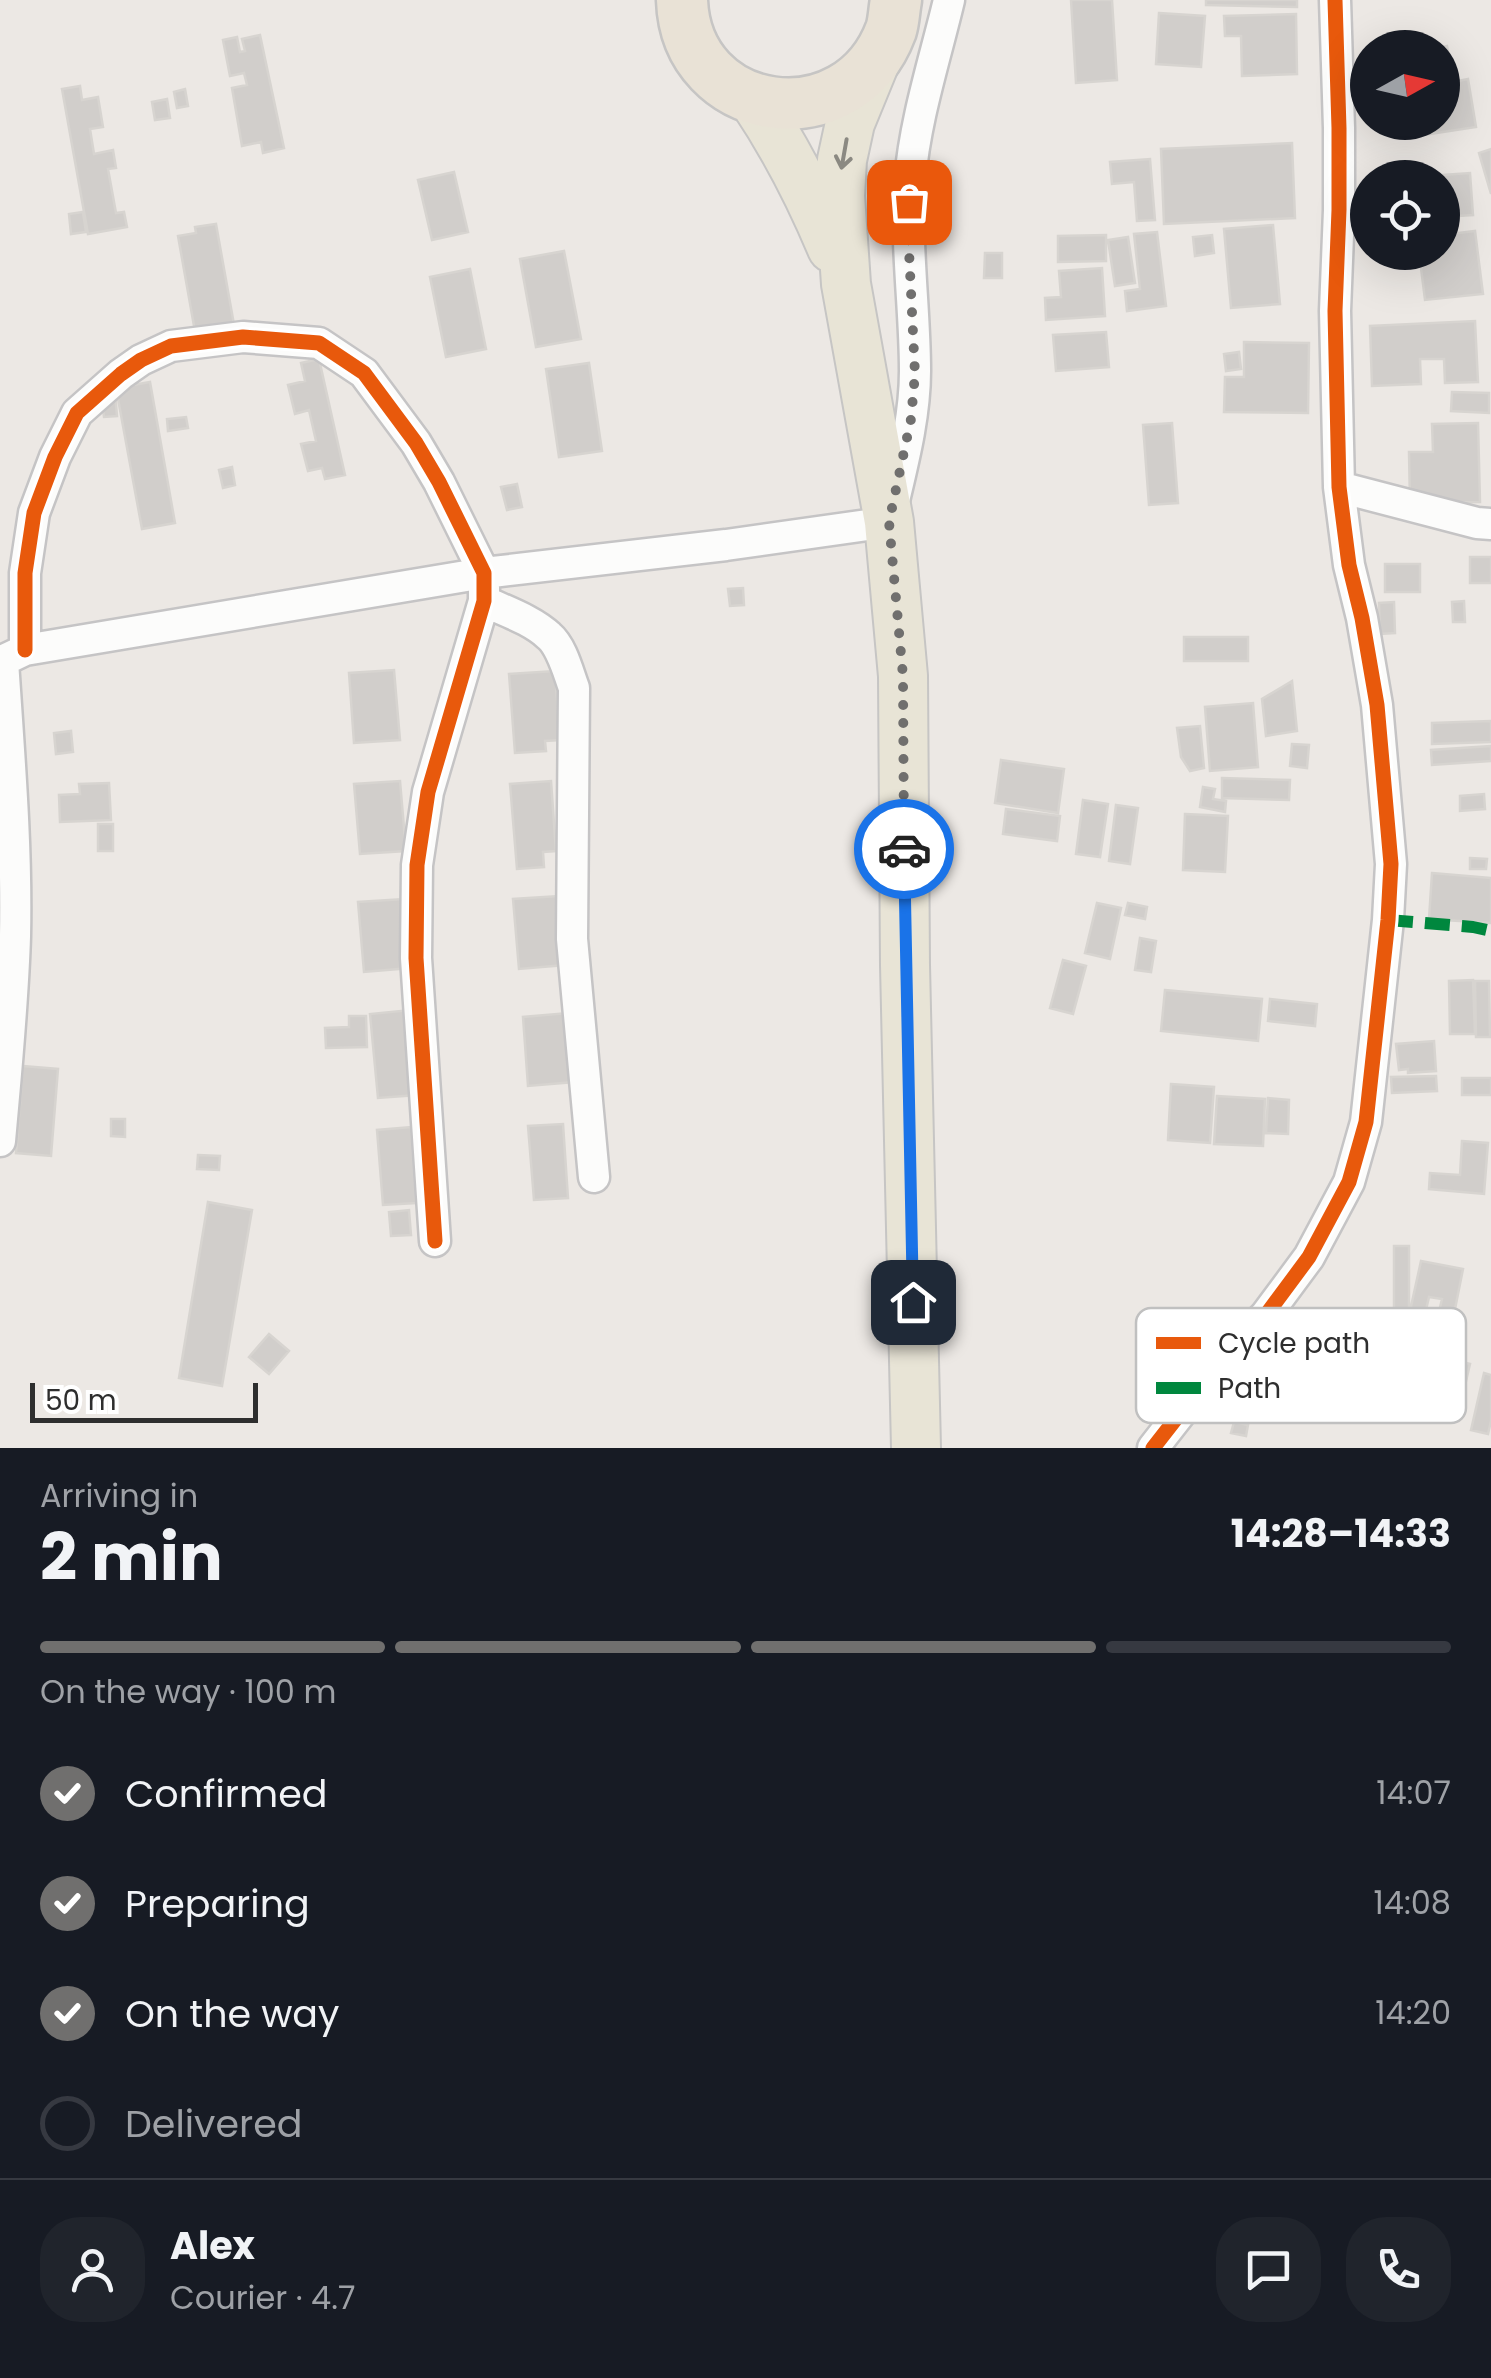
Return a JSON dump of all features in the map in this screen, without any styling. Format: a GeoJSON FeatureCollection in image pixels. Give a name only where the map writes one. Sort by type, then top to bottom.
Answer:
{"type":"FeatureCollection","features":[{"type":"Feature","properties":{"kind":"highway"},"geometry":{"type":"LineString","coordinates":[[678,7],[697,54],[721,82],[753,99],[786,105],[820,100],[851,86],[875,62],[892,28],[896,0]]}},
{"type":"Feature","properties":{"kind":"main road"},"geometry":{"type":"LineString","coordinates":[[875,62],[850,124],[840,196],[846,284],[889,522],[903,676],[916,1448]]}},
{"type":"Feature","properties":{"kind":"main road"},"geometry":{"type":"LineString","coordinates":[[753,99],[784,144],[846,284]]}},
{"type":"Feature","properties":{"kind":"street"},"geometry":{"type":"LineString","coordinates":[[9,658],[889,522],[911,419],[915,374],[908,230],[910,176],[949,0]]}},
{"type":"Feature","properties":{"kind":"street"},"geometry":{"type":"LineString","coordinates":[[1271,1308],[1308,1257],[1349,1182],[1366,1122],[1391,864],[1377,705],[1349,565],[1339,488],[1335,0]]}},
{"type":"Feature","properties":{"kind":"street"},"geometry":{"type":"LineString","coordinates":[[0,1141],[12,1017],[15,933],[9,658],[34,513],[77,413],[131,367],[171,346],[243,337],[319,343],[364,373],[439,482],[484,587],[551,637],[564,660],[574,688],[572,939],[594,1177]]}},
{"type":"Feature","properties":{"kind":"street"},"geometry":{"type":"LineString","coordinates":[[1339,488],[1491,524]]}},
{"type":"Feature","properties":{"kind":"street"},"geometry":{"type":"LineString","coordinates":[[435,1242],[416,958],[417,865],[428,792],[484,587]]}},
{"type":"Feature","properties":{"kind":"street"},"geometry":{"type":"LineString","coordinates":[[1153,1448],[1173,1423]]}},
{"type":"Feature","properties":{"kind":"building"},"geometry":{"type":"Polygon","coordinates":[[[1071,0],[1112,0],[1117,80],[1076,83],[1071,0]]]}},
{"type":"Feature","properties":{"kind":"building"},"geometry":{"type":"Polygon","coordinates":[[[1206,0],[1297,0],[1297,7],[1206,5],[1206,0]]]}},
{"type":"Feature","properties":{"kind":"building"},"geometry":{"type":"Polygon","coordinates":[[[1159,13],[1205,16],[1201,67],[1156,64],[1159,13]]]}},
{"type":"Feature","properties":{"kind":"building"},"geometry":{"type":"Polygon","coordinates":[[[1296,14],[1297,74],[1242,76],[1241,36],[1225,36],[1224,16],[1296,14]]]}},
{"type":"Feature","properties":{"kind":"building"},"geometry":{"type":"Polygon","coordinates":[[[260,35],[284,148],[263,153],[261,142],[242,146],[232,88],[247,85],[244,73],[230,76],[223,40],[237,37],[240,52],[245,51],[242,39],[260,35]]]}},
{"type":"Feature","properties":{"kind":"building"},"geometry":{"type":"Polygon","coordinates":[[[1468,79],[1476,127],[1460,129],[1460,81],[1468,79]]]}},
{"type":"Feature","properties":{"kind":"building"},"geometry":{"type":"Polygon","coordinates":[[[80,86],[82,100],[98,97],[103,127],[90,129],[94,154],[113,150],[116,168],[108,169],[116,213],[124,212],[127,227],[88,234],[62,89],[80,86]]]}},
{"type":"Feature","properties":{"kind":"building"},"geometry":{"type":"Polygon","coordinates":[[[185,89],[188,106],[177,108],[174,92],[185,89]]]}},
{"type":"Feature","properties":{"kind":"building"},"geometry":{"type":"Polygon","coordinates":[[[167,99],[170,118],[155,120],[152,102],[167,99]]]}},
{"type":"Feature","properties":{"kind":"building"},"geometry":{"type":"Polygon","coordinates":[[[1292,143],[1295,218],[1164,224],[1161,149],[1292,143]]]}},
{"type":"Feature","properties":{"kind":"building"},"geometry":{"type":"Polygon","coordinates":[[[1491,149],[1491,194],[1479,153],[1491,149]]]}},
{"type":"Feature","properties":{"kind":"building"},"geometry":{"type":"Polygon","coordinates":[[[1150,159],[1155,220],[1137,221],[1134,182],[1112,184],[1110,162],[1150,159]]]}},
{"type":"Feature","properties":{"kind":"building"},"geometry":{"type":"Polygon","coordinates":[[[454,172],[468,232],[432,240],[418,180],[454,172]]]}},
{"type":"Feature","properties":{"kind":"building"},"geometry":{"type":"Polygon","coordinates":[[[1470,173],[1473,215],[1460,216],[1460,174],[1470,173]]]}},
{"type":"Feature","properties":{"kind":"building"},"geometry":{"type":"Polygon","coordinates":[[[83,212],[86,232],[71,234],[69,214],[83,212]]]}},
{"type":"Feature","properties":{"kind":"building"},"geometry":{"type":"Polygon","coordinates":[[[216,224],[238,347],[199,354],[178,236],[196,233],[195,227],[216,224]]]}},
{"type":"Feature","properties":{"kind":"building"},"geometry":{"type":"Polygon","coordinates":[[[1273,225],[1280,304],[1231,308],[1224,229],[1273,225]]]}},
{"type":"Feature","properties":{"kind":"building"},"geometry":{"type":"Polygon","coordinates":[[[1475,231],[1483,294],[1425,300],[1421,270],[1460,270],[1460,233],[1475,231]]]}},
{"type":"Feature","properties":{"kind":"building"},"geometry":{"type":"Polygon","coordinates":[[[1157,232],[1166,306],[1127,311],[1125,291],[1140,289],[1134,234],[1157,232]]]}},
{"type":"Feature","properties":{"kind":"building"},"geometry":{"type":"Polygon","coordinates":[[[1106,235],[1106,261],[1058,262],[1058,236],[1106,235]]]}},
{"type":"Feature","properties":{"kind":"building"},"geometry":{"type":"Polygon","coordinates":[[[1212,235],[1214,253],[1195,256],[1193,237],[1212,235]]]}},
{"type":"Feature","properties":{"kind":"building"},"geometry":{"type":"Polygon","coordinates":[[[1128,237],[1135,283],[1115,286],[1108,240],[1128,237]]]}},
{"type":"Feature","properties":{"kind":"building"},"geometry":{"type":"Polygon","coordinates":[[[564,251],[581,339],[536,347],[520,259],[564,251]]]}},
{"type":"Feature","properties":{"kind":"building"},"geometry":{"type":"Polygon","coordinates":[[[985,253],[1002,253],[1002,278],[984,278],[985,253]]]}},
{"type":"Feature","properties":{"kind":"building"},"geometry":{"type":"Polygon","coordinates":[[[1102,268],[1105,316],[1046,320],[1045,298],[1061,297],[1059,271],[1102,268]]]}},
{"type":"Feature","properties":{"kind":"building"},"geometry":{"type":"Polygon","coordinates":[[[470,269],[486,349],[446,357],[430,277],[470,269]]]}},
{"type":"Feature","properties":{"kind":"building"},"geometry":{"type":"Polygon","coordinates":[[[1475,321],[1478,382],[1445,383],[1444,359],[1420,359],[1421,384],[1372,386],[1370,326],[1475,321]]]}},
{"type":"Feature","properties":{"kind":"building"},"geometry":{"type":"Polygon","coordinates":[[[1106,332],[1109,367],[1056,371],[1053,335],[1106,332]]]}},
{"type":"Feature","properties":{"kind":"building"},"geometry":{"type":"Polygon","coordinates":[[[1244,342],[1309,343],[1308,413],[1224,412],[1225,377],[1244,377],[1244,342]]]}},
{"type":"Feature","properties":{"kind":"building"},"geometry":{"type":"Polygon","coordinates":[[[1239,352],[1241,369],[1226,371],[1224,354],[1239,352]]]}},
{"type":"Feature","properties":{"kind":"building"},"geometry":{"type":"Polygon","coordinates":[[[319,359],[345,475],[325,479],[322,468],[308,471],[301,444],[316,441],[309,410],[295,414],[288,385],[305,381],[301,363],[319,359]]]}},
{"type":"Feature","properties":{"kind":"building"},"geometry":{"type":"Polygon","coordinates":[[[589,363],[602,451],[559,457],[546,369],[589,363]]]}},
{"type":"Feature","properties":{"kind":"building"},"geometry":{"type":"Polygon","coordinates":[[[150,382],[175,523],[142,529],[116,388],[150,382]]]}},
{"type":"Feature","properties":{"kind":"building"},"geometry":{"type":"Polygon","coordinates":[[[115,392],[117,416],[104,417],[101,394],[115,392]]]}},
{"type":"Feature","properties":{"kind":"building"},"geometry":{"type":"Polygon","coordinates":[[[1452,392],[1489,393],[1489,413],[1451,411],[1452,392]]]}},
{"type":"Feature","properties":{"kind":"building"},"geometry":{"type":"Polygon","coordinates":[[[186,417],[188,428],[168,431],[167,419],[186,417]]]}},
{"type":"Feature","properties":{"kind":"building"},"geometry":{"type":"Polygon","coordinates":[[[1172,423],[1178,503],[1149,505],[1143,425],[1172,423]]]}},
{"type":"Feature","properties":{"kind":"building"},"geometry":{"type":"Polygon","coordinates":[[[1478,423],[1480,502],[1410,503],[1409,452],[1433,452],[1432,424],[1478,423]]]}},
{"type":"Feature","properties":{"kind":"building"},"geometry":{"type":"Polygon","coordinates":[[[232,467],[235,485],[223,488],[219,470],[232,467]]]}},
{"type":"Feature","properties":{"kind":"building"},"geometry":{"type":"Polygon","coordinates":[[[517,484],[522,507],[507,510],[501,487],[517,484]]]}},
{"type":"Feature","properties":{"kind":"building"},"geometry":{"type":"Polygon","coordinates":[[[1470,557],[1491,557],[1491,583],[1470,583],[1470,557]]]}},
{"type":"Feature","properties":{"kind":"building"},"geometry":{"type":"Polygon","coordinates":[[[1385,564],[1420,564],[1420,592],[1385,592],[1385,564]]]}},
{"type":"Feature","properties":{"kind":"building"},"geometry":{"type":"Polygon","coordinates":[[[743,588],[744,605],[730,606],[728,589],[743,588]]]}},
{"type":"Feature","properties":{"kind":"building"},"geometry":{"type":"Polygon","coordinates":[[[1464,601],[1465,622],[1453,622],[1452,602],[1464,601]]]}},
{"type":"Feature","properties":{"kind":"building"},"geometry":{"type":"Polygon","coordinates":[[[1394,602],[1395,633],[1380,634],[1379,603],[1394,602]]]}},
{"type":"Feature","properties":{"kind":"building"},"geometry":{"type":"Polygon","coordinates":[[[1184,637],[1248,637],[1248,661],[1184,661],[1184,637]]]}},
{"type":"Feature","properties":{"kind":"building"},"geometry":{"type":"Polygon","coordinates":[[[394,670],[400,740],[354,743],[349,673],[394,670]]]}},
{"type":"Feature","properties":{"kind":"building"},"geometry":{"type":"Polygon","coordinates":[[[555,671],[560,740],[545,741],[546,751],[515,753],[509,674],[555,671]]]}},
{"type":"Feature","properties":{"kind":"building"},"geometry":{"type":"Polygon","coordinates":[[[1292,681],[1297,731],[1266,736],[1262,699],[1292,681]]]}},
{"type":"Feature","properties":{"kind":"building"},"geometry":{"type":"Polygon","coordinates":[[[1253,703],[1258,767],[1210,771],[1205,707],[1253,703]]]}},
{"type":"Feature","properties":{"kind":"building"},"geometry":{"type":"Polygon","coordinates":[[[1491,721],[1491,742],[1432,744],[1432,723],[1491,721]]]}},
{"type":"Feature","properties":{"kind":"building"},"geometry":{"type":"Polygon","coordinates":[[[1200,726],[1204,768],[1190,771],[1181,757],[1177,728],[1200,726]]]}},
{"type":"Feature","properties":{"kind":"building"},"geometry":{"type":"Polygon","coordinates":[[[71,731],[73,752],[56,754],[54,733],[71,731]]]}},
{"type":"Feature","properties":{"kind":"building"},"geometry":{"type":"Polygon","coordinates":[[[1292,744],[1309,745],[1307,768],[1290,766],[1292,744]]]}},
{"type":"Feature","properties":{"kind":"building"},"geometry":{"type":"Polygon","coordinates":[[[1491,746],[1491,761],[1432,765],[1431,750],[1491,746]]]}},
{"type":"Feature","properties":{"kind":"building"},"geometry":{"type":"Polygon","coordinates":[[[1001,760],[1064,769],[1058,813],[995,803],[1001,760]]]}},
{"type":"Feature","properties":{"kind":"building"},"geometry":{"type":"Polygon","coordinates":[[[1222,778],[1290,780],[1289,800],[1222,798],[1222,778]]]}},
{"type":"Feature","properties":{"kind":"building"},"geometry":{"type":"Polygon","coordinates":[[[400,781],[406,851],[360,854],[354,784],[400,781]]]}},
{"type":"Feature","properties":{"kind":"building"},"geometry":{"type":"Polygon","coordinates":[[[551,781],[556,851],[543,852],[544,867],[517,869],[510,784],[551,781]]]}},
{"type":"Feature","properties":{"kind":"building"},"geometry":{"type":"Polygon","coordinates":[[[109,783],[111,820],[60,822],[59,795],[80,794],[79,784],[109,783]]]}},
{"type":"Feature","properties":{"kind":"building"},"geometry":{"type":"Polygon","coordinates":[[[1203,787],[1215,789],[1213,799],[1226,801],[1225,812],[1200,807],[1203,787]]]}},
{"type":"Feature","properties":{"kind":"building"},"geometry":{"type":"Polygon","coordinates":[[[1484,794],[1485,809],[1460,811],[1460,796],[1484,794]]]}},
{"type":"Feature","properties":{"kind":"building"},"geometry":{"type":"Polygon","coordinates":[[[1083,800],[1108,804],[1100,857],[1076,854],[1083,800]]]}},
{"type":"Feature","properties":{"kind":"building"},"geometry":{"type":"Polygon","coordinates":[[[1116,805],[1138,808],[1130,864],[1109,861],[1116,805]]]}},
{"type":"Feature","properties":{"kind":"building"},"geometry":{"type":"Polygon","coordinates":[[[1006,809],[1060,816],[1057,841],[1003,834],[1006,809]]]}},
{"type":"Feature","properties":{"kind":"building"},"geometry":{"type":"Polygon","coordinates":[[[1185,814],[1228,816],[1225,872],[1183,870],[1185,814]]]}},
{"type":"Feature","properties":{"kind":"building"},"geometry":{"type":"Polygon","coordinates":[[[98,824],[113,824],[113,851],[98,851],[98,824]]]}},
{"type":"Feature","properties":{"kind":"building"},"geometry":{"type":"Polygon","coordinates":[[[1470,858],[1487,859],[1486,869],[1470,869],[1470,858]]]}},
{"type":"Feature","properties":{"kind":"building"},"geometry":{"type":"Polygon","coordinates":[[[1432,873],[1491,878],[1491,923],[1429,919],[1432,873]]]}},
{"type":"Feature","properties":{"kind":"building"},"geometry":{"type":"Polygon","coordinates":[[[559,896],[565,965],[519,969],[513,899],[559,896]]]}},
{"type":"Feature","properties":{"kind":"building"},"geometry":{"type":"Polygon","coordinates":[[[404,899],[410,968],[364,972],[358,902],[404,899]]]}},
{"type":"Feature","properties":{"kind":"building"},"geometry":{"type":"Polygon","coordinates":[[[1097,903],[1121,908],[1110,959],[1085,953],[1097,903]]]}},
{"type":"Feature","properties":{"kind":"building"},"geometry":{"type":"Polygon","coordinates":[[[1128,903],[1147,907],[1145,919],[1125,915],[1128,903]]]}},
{"type":"Feature","properties":{"kind":"building"},"geometry":{"type":"Polygon","coordinates":[[[1140,938],[1156,941],[1151,972],[1135,970],[1140,938]]]}},
{"type":"Feature","properties":{"kind":"building"},"geometry":{"type":"Polygon","coordinates":[[[1063,960],[1086,966],[1073,1014],[1050,1008],[1063,960]]]}},
{"type":"Feature","properties":{"kind":"building"},"geometry":{"type":"Polygon","coordinates":[[[1473,980],[1475,1034],[1450,1034],[1449,981],[1473,980]]]}},
{"type":"Feature","properties":{"kind":"building"},"geometry":{"type":"Polygon","coordinates":[[[1475,981],[1489,981],[1490,1037],[1476,1037],[1475,981]]]}},
{"type":"Feature","properties":{"kind":"building"},"geometry":{"type":"Polygon","coordinates":[[[1165,990],[1262,999],[1258,1041],[1161,1031],[1165,990]]]}},
{"type":"Feature","properties":{"kind":"building"},"geometry":{"type":"Polygon","coordinates":[[[1270,999],[1317,1004],[1315,1026],[1268,1021],[1270,999]]]}},
{"type":"Feature","properties":{"kind":"building"},"geometry":{"type":"Polygon","coordinates":[[[410,1010],[417,1095],[378,1098],[370,1014],[410,1010]]]}},
{"type":"Feature","properties":{"kind":"building"},"geometry":{"type":"Polygon","coordinates":[[[568,1013],[574,1082],[528,1086],[523,1017],[568,1013]]]}},
{"type":"Feature","properties":{"kind":"building"},"geometry":{"type":"Polygon","coordinates":[[[349,1016],[366,1016],[367,1047],[326,1048],[325,1028],[349,1027],[349,1016]]]}},
{"type":"Feature","properties":{"kind":"building"},"geometry":{"type":"Polygon","coordinates":[[[1434,1041],[1436,1071],[1399,1070],[1396,1044],[1434,1041]]]}},
{"type":"Feature","properties":{"kind":"building"},"geometry":{"type":"Polygon","coordinates":[[[23,1066],[58,1069],[51,1156],[16,1153],[23,1066]]]}},
{"type":"Feature","properties":{"kind":"building"},"geometry":{"type":"Polygon","coordinates":[[[1436,1076],[1437,1091],[1392,1093],[1391,1077],[1436,1076]]]}},
{"type":"Feature","properties":{"kind":"building"},"geometry":{"type":"Polygon","coordinates":[[[1462,1078],[1491,1078],[1491,1095],[1462,1095],[1462,1078]]]}},
{"type":"Feature","properties":{"kind":"building"},"geometry":{"type":"Polygon","coordinates":[[[1171,1084],[1214,1087],[1210,1143],[1168,1140],[1171,1084]]]}},
{"type":"Feature","properties":{"kind":"building"},"geometry":{"type":"Polygon","coordinates":[[[1217,1096],[1265,1099],[1263,1146],[1214,1144],[1217,1096]]]}},
{"type":"Feature","properties":{"kind":"building"},"geometry":{"type":"Polygon","coordinates":[[[1268,1098],[1289,1100],[1288,1134],[1266,1133],[1268,1098]]]}},
{"type":"Feature","properties":{"kind":"building"},"geometry":{"type":"Polygon","coordinates":[[[111,1119],[125,1119],[125,1137],[111,1136],[111,1119]]]}},
{"type":"Feature","properties":{"kind":"building"},"geometry":{"type":"Polygon","coordinates":[[[563,1124],[568,1198],[534,1200],[528,1126],[563,1124]]]}},
{"type":"Feature","properties":{"kind":"building"},"geometry":{"type":"Polygon","coordinates":[[[411,1127],[416,1203],[383,1205],[377,1130],[411,1127]]]}},
{"type":"Feature","properties":{"kind":"building"},"geometry":{"type":"Polygon","coordinates":[[[1462,1141],[1488,1143],[1484,1194],[1429,1189],[1430,1173],[1460,1175],[1462,1141]]]}},
{"type":"Feature","properties":{"kind":"building"},"geometry":{"type":"Polygon","coordinates":[[[198,1155],[220,1156],[219,1170],[197,1169],[198,1155]]]}},
{"type":"Feature","properties":{"kind":"building"},"geometry":{"type":"Polygon","coordinates":[[[208,1202],[252,1210],[222,1386],[179,1378],[208,1202]]]}},
{"type":"Feature","properties":{"kind":"building"},"geometry":{"type":"Polygon","coordinates":[[[409,1210],[411,1235],[391,1236],[389,1212],[409,1210]]]}},
{"type":"Feature","properties":{"kind":"building"},"geometry":{"type":"Polygon","coordinates":[[[1394,1246],[1409,1246],[1409,1308],[1394,1308],[1394,1246]]]}},
{"type":"Feature","properties":{"kind":"building"},"geometry":{"type":"Polygon","coordinates":[[[1421,1261],[1463,1269],[1455,1308],[1440,1308],[1442,1299],[1429,1297],[1426,1308],[1411,1308],[1421,1261]]]}},
{"type":"Feature","properties":{"kind":"building"},"geometry":{"type":"Polygon","coordinates":[[[269,1334],[289,1351],[269,1374],[249,1357],[269,1334]]]}},
{"type":"Feature","properties":{"kind":"building"},"geometry":{"type":"Polygon","coordinates":[[[1484,1373],[1491,1375],[1488,1434],[1471,1430],[1484,1373]]]}},
{"type":"Feature","properties":{"kind":"building"},"geometry":{"type":"Polygon","coordinates":[[[1234,1423],[1248,1425],[1246,1436],[1231,1433],[1234,1423]]]}},
{"type":"Feature","properties":{"kind":"marked path"},"geometry":{"type":"LineString","coordinates":[[1388,920],[1491,931]]}},
{"type":"Feature","properties":{"kind":"cycle path"},"geometry":{"type":"LineString","coordinates":[[1271,1308],[1309,1257],[1349,1182],[1366,1122],[1391,864],[1377,705],[1349,565],[1339,487],[1335,0]]}},
{"type":"Feature","properties":{"kind":"cycle path"},"geometry":{"type":"LineString","coordinates":[[25,650],[25,573],[34,513],[55,457],[77,413],[141,360],[171,346],[243,337],[319,343],[364,373],[416,443],[484,573],[484,601],[428,792],[417,865],[416,958],[435,1241]]}},
{"type":"Feature","properties":{"kind":"cycle path"},"geometry":{"type":"LineString","coordinates":[[1153,1448],[1173,1423]]}},
{"type":"Feature","properties":{"kind":"way so far"},"geometry":{"type":"LineString","coordinates":[[904,849],[903,676],[889,522],[911,419],[915,374],[909,202]]}},
{"type":"Feature","properties":{"kind":"route"},"geometry":{"type":"LineString","coordinates":[[904,849],[913,1302]]}}]}
